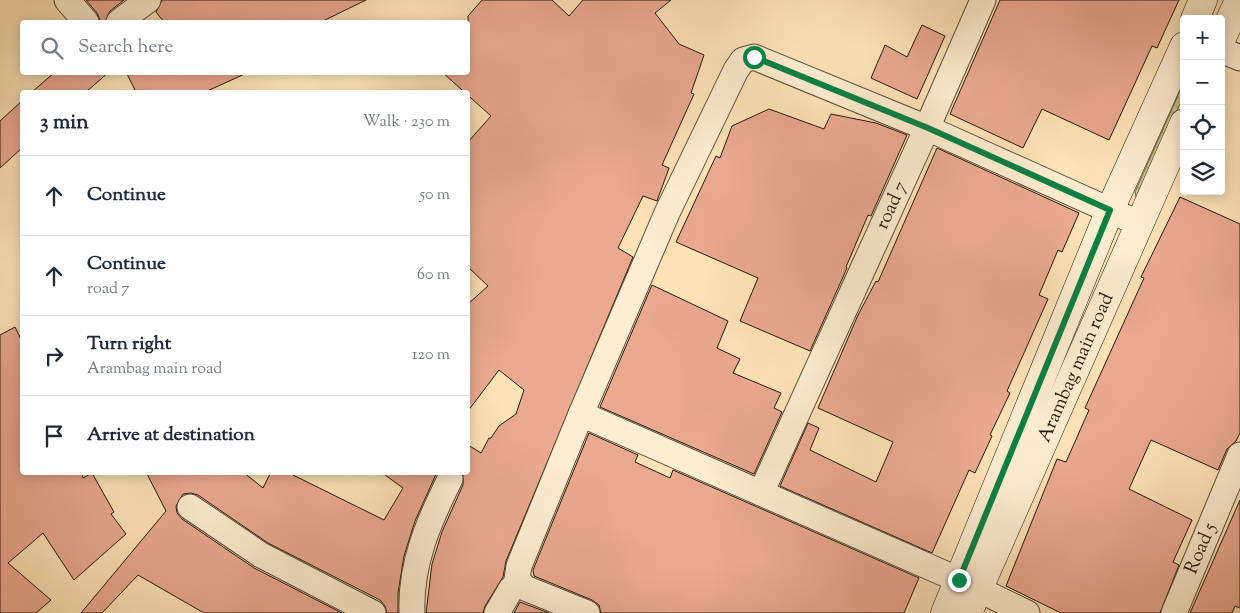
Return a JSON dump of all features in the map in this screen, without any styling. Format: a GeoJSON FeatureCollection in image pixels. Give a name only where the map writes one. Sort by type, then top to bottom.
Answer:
{"type":"FeatureCollection","features":[{"type":"Feature","properties":{"kind":"street"},"geometry":{"type":"LineString","coordinates":[[67,0],[84,20]]}},
{"type":"Feature","properties":{"kind":"street"},"geometry":{"type":"LineString","coordinates":[[121,20],[148,0]]}},
{"type":"Feature","properties":{"kind":"street","name":"road 7"},"geometry":{"type":"LineString","coordinates":[[761,493],[928,128],[983,0]]}},
{"type":"Feature","properties":{"kind":"street"},"geometry":{"type":"LineString","coordinates":[[1197,15],[1203,0]]}},
{"type":"Feature","properties":{"kind":"street"},"geometry":{"type":"LineString","coordinates":[[1225,31],[1239,0]]}},
{"type":"Feature","properties":{"kind":"street"},"geometry":{"type":"LineString","coordinates":[[1225,52],[1240,58]]}},
{"type":"Feature","properties":{"kind":"street","name":"Arambag main road"},"geometry":{"type":"LineString","coordinates":[[968,594],[1110,210],[1180,55]]}},
{"type":"Feature","properties":{"kind":"street"},"geometry":{"type":"LineString","coordinates":[[588,613],[525,588],[517,579],[519,566],[581,414],[667,213],[743,60],[754,57],[928,128],[1138,223]]}},
{"type":"Feature","properties":{"kind":"street","name":"Arambag main road"},"geometry":{"type":"LineString","coordinates":[[945,613],[968,594],[1180,132]]}},
{"type":"Feature","properties":{"kind":"street"},"geometry":{"type":"LineString","coordinates":[[581,414],[761,493],[968,594],[1027,613]]}},
{"type":"Feature","properties":{"kind":"street","name":"Road 5"},"geometry":{"type":"LineString","coordinates":[[1174,613],[1232,498],[1240,455]]}},
{"type":"Feature","properties":{"kind":"street"},"geometry":{"type":"LineString","coordinates":[[412,613],[413,586],[421,542],[450,479]]}},
{"type":"Feature","properties":{"kind":"street"},"geometry":{"type":"LineString","coordinates":[[190,507],[262,555],[373,613]]}},
{"type":"Feature","properties":{"kind":"street"},"geometry":{"type":"LineString","coordinates":[[497,613],[511,590],[520,583]]}},
{"type":"Feature","properties":{"kind":"shaded area"},"geometry":{"type":"Polygon","coordinates":[[[1180,91],[1180,104],[1140,194],[1136,197],[1135,192],[1180,91]]]}},
{"type":"Feature","properties":{"kind":"building"},"geometry":{"type":"Polygon","coordinates":[[[86,0],[124,0],[110,11],[106,20],[100,20],[86,0]]]}},
{"type":"Feature","properties":{"kind":"building"},"geometry":{"type":"Polygon","coordinates":[[[162,0],[366,0],[325,20],[162,20],[156,12],[162,0]]]}},
{"type":"Feature","properties":{"kind":"building"},"geometry":{"type":"Polygon","coordinates":[[[482,0],[552,0],[569,16],[583,0],[671,0],[655,13],[679,44],[704,55],[691,93],[694,94],[662,165],[669,168],[657,201],[643,196],[618,248],[633,257],[506,561],[503,577],[485,606],[483,613],[426,613],[432,564],[442,532],[463,485],[463,475],[470,475],[470,446],[481,453],[489,438],[491,438],[499,426],[516,414],[524,390],[499,370],[470,408],[470,302],[488,286],[470,269],[470,140],[491,116],[470,97],[470,90],[462,90],[445,75],[470,75],[470,20],[468,20],[468,16],[482,0]]]}},
{"type":"Feature","properties":{"kind":"building"},"geometry":{"type":"Polygon","coordinates":[[[1000,0],[1179,0],[1157,48],[1152,46],[1109,140],[1042,109],[1023,148],[950,114],[1000,0]]]}},
{"type":"Feature","properties":{"kind":"building"},"geometry":{"type":"Polygon","coordinates":[[[922,25],[945,36],[917,99],[871,78],[885,45],[907,57],[922,25]]]}},
{"type":"Feature","properties":{"kind":"building"},"geometry":{"type":"Polygon","coordinates":[[[52,75],[106,75],[88,90],[34,90],[52,75]]]}},
{"type":"Feature","properties":{"kind":"building"},"geometry":{"type":"Polygon","coordinates":[[[128,75],[242,75],[209,90],[135,90],[128,75]]]}},
{"type":"Feature","properties":{"kind":"building"},"geometry":{"type":"Polygon","coordinates":[[[20,103],[20,150],[0,168],[0,121],[20,103]]]}},
{"type":"Feature","properties":{"kind":"building"},"geometry":{"type":"Polygon","coordinates":[[[769,109],[824,129],[831,114],[876,123],[907,135],[871,216],[868,215],[810,351],[740,321],[758,278],[676,242],[716,156],[720,158],[732,126],[769,109]]]}},
{"type":"Feature","properties":{"kind":"building"},"geometry":{"type":"Polygon","coordinates":[[[937,148],[1079,213],[1062,252],[1058,250],[1039,295],[1048,299],[1007,391],[1010,393],[990,435],[992,436],[975,473],[969,470],[932,553],[780,486],[808,423],[819,428],[810,450],[876,482],[893,442],[818,408],[858,315],[876,281],[878,282],[937,148]]]}},
{"type":"Feature","properties":{"kind":"building"},"geometry":{"type":"Polygon","coordinates":[[[1180,197],[1240,224],[1240,433],[1236,441],[1227,449],[1218,470],[1151,440],[1129,489],[1192,520],[1173,562],[1179,565],[1160,613],[1061,613],[1006,586],[1057,459],[1066,462],[1089,410],[1085,408],[1144,278],[1141,277],[1180,197]]]}},
{"type":"Feature","properties":{"kind":"building"},"geometry":{"type":"Polygon","coordinates":[[[652,285],[728,321],[717,348],[740,359],[733,373],[781,393],[774,408],[782,412],[754,474],[600,407],[652,285]]]}},
{"type":"Feature","properties":{"kind":"building"},"geometry":{"type":"Polygon","coordinates":[[[15,327],[20,337],[20,475],[82,475],[83,478],[93,475],[114,512],[111,514],[126,534],[74,580],[43,533],[8,563],[51,600],[36,613],[0,613],[0,335],[15,327]]]}},
{"type":"Feature","properties":{"kind":"building"},"geometry":{"type":"Polygon","coordinates":[[[589,433],[638,455],[635,462],[670,478],[673,470],[919,578],[904,613],[601,613],[599,605],[592,600],[534,576],[533,570],[589,433]]]}},
{"type":"Feature","properties":{"kind":"building"},"geometry":{"type":"Polygon","coordinates":[[[148,475],[247,475],[263,488],[270,475],[293,475],[384,520],[403,488],[385,475],[436,475],[415,521],[404,556],[398,593],[398,613],[387,613],[385,606],[380,600],[268,543],[198,495],[191,493],[183,494],[176,506],[177,513],[182,519],[254,568],[342,613],[204,613],[138,575],[102,613],[81,613],[166,511],[148,475]]]}},
{"type":"Feature","properties":{"kind":"building"},"geometry":{"type":"Polygon","coordinates":[[[1240,500],[1240,608],[1235,606],[1232,613],[1190,613],[1240,500]]]}},
{"type":"Feature","properties":{"kind":"building"},"geometry":{"type":"Polygon","coordinates":[[[520,602],[549,613],[514,613],[520,602]]]}},
{"type":"Feature","properties":{"kind":"route"},"geometry":{"type":"LineString","coordinates":[[754,57],[928,128],[1110,210],[959,580]]}}]}
